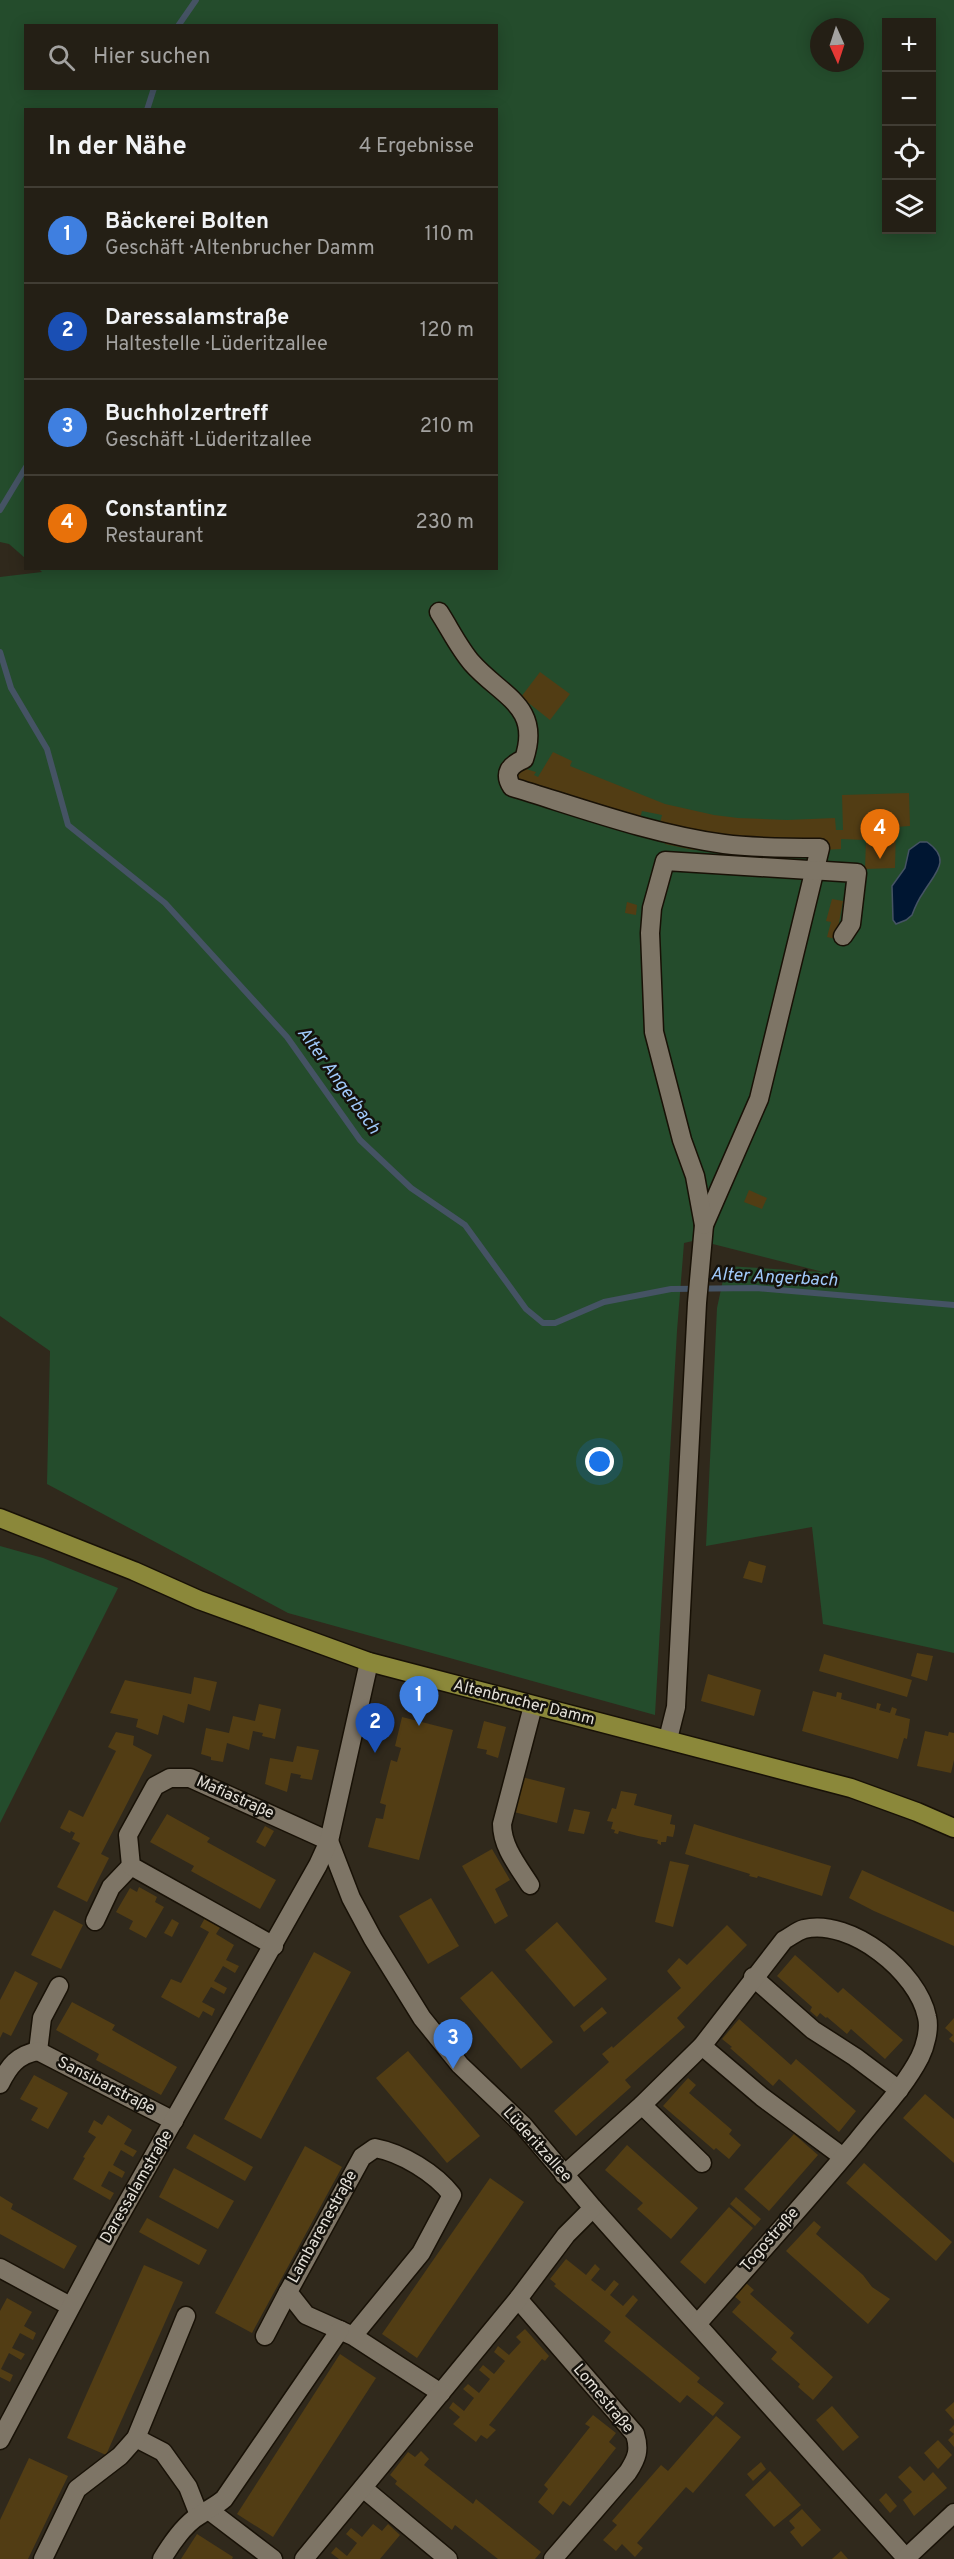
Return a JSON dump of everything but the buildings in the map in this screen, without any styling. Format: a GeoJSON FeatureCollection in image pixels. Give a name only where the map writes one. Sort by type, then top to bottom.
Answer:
{"type":"FeatureCollection","features":[{"type":"Feature","properties":{"kind":"main road","name":"Altenbrucher Damm"},"geometry":{"type":"LineString","coordinates":[[0,1518],[134,1570],[199,1600],[369,1662],[850,1788],[954,1828]]}},
{"type":"Feature","properties":{"kind":"street"},"geometry":{"type":"LineString","coordinates":[[439,612],[471,662],[517,704],[526,719],[528,748],[524,759],[512,765],[508,773],[507,780],[512,787],[653,830],[691,838],[767,847],[820,848],[759,1099],[704,1225],[697,1303],[676,1707],[668,1739]]}},
{"type":"Feature","properties":{"kind":"street"},"geometry":{"type":"LineString","coordinates":[[704,1225],[695,1176],[682,1140],[654,1032],[651,909],[665,861],[857,873],[851,924],[843,936]]}},
{"type":"Feature","properties":{"kind":"street"},"geometry":{"type":"LineString","coordinates":[[329,1841],[369,1662]]}},
{"type":"Feature","properties":{"kind":"street"},"geometry":{"type":"LineString","coordinates":[[530,1885],[506,1847],[502,1824],[533,1706]]}},
{"type":"Feature","properties":{"kind":"street","name":"Mafiastraße"},"geometry":{"type":"LineString","coordinates":[[131,1866],[128,1835],[155,1786],[170,1778],[190,1778],[329,1841]]}},
{"type":"Feature","properties":{"kind":"street","name":"Daressalamstraße"},"geometry":{"type":"LineString","coordinates":[[0,2440],[70,2306],[274,1946],[329,1841]]}},
{"type":"Feature","properties":{"kind":"street","name":"Lüderitzallee"},"geometry":{"type":"LineString","coordinates":[[329,1841],[351,1898],[373,1939],[416,2009],[460,2065],[523,2125],[593,2208],[906,2558]]}},
{"type":"Feature","properties":{"kind":"street"},"geometry":{"type":"LineString","coordinates":[[95,1921],[111,1887],[131,1866],[274,1946]]}},
{"type":"Feature","properties":{"kind":"street","name":"Togostraße"},"geometry":{"type":"LineString","coordinates":[[564,2175],[642,2105],[702,2046],[753,1977],[784,1940],[803,1929],[829,1928],[884,1953],[916,1989],[928,2018],[926,2037],[920,2057],[898,2090],[843,2157],[698,2323]]}},
{"type":"Feature","properties":{"kind":"street"},"geometry":{"type":"LineString","coordinates":[[753,1977],[813,2030],[855,2057],[898,2090]]}},
{"type":"Feature","properties":{"kind":"street","name":"Sansibarstraße"},"geometry":{"type":"LineString","coordinates":[[38,2051],[42,2018],[59,1986]]}},
{"type":"Feature","properties":{"kind":"street"},"geometry":{"type":"LineString","coordinates":[[702,2046],[762,2097],[843,2157]]}},
{"type":"Feature","properties":{"kind":"street","name":"Sansibarstraße"},"geometry":{"type":"LineString","coordinates":[[0,2084],[14,2061],[28,2053],[38,2051],[174,2121]]}},
{"type":"Feature","properties":{"kind":"street"},"geometry":{"type":"LineString","coordinates":[[642,2105],[702,2163]]}},
{"type":"Feature","properties":{"kind":"street","name":"Lambarenestraße"},"geometry":{"type":"LineString","coordinates":[[162,2559],[172,2542],[204,2513],[224,2499],[347,2333],[421,2253],[452,2195],[443,2183],[391,2151],[375,2148],[362,2157],[265,2336]]}},
{"type":"Feature","properties":{"kind":"street"},"geometry":{"type":"LineString","coordinates":[[304,2559],[518,2299],[566,2235],[593,2208]]}},
{"type":"Feature","properties":{"kind":"street"},"geometry":{"type":"LineString","coordinates":[[0,2268],[70,2306]]}},
{"type":"Feature","properties":{"kind":"street","name":"Lambarenestraße"},"geometry":{"type":"LineString","coordinates":[[288,2292],[306,2315],[347,2333],[441,2393]]}},
{"type":"Feature","properties":{"kind":"street","name":"Lomestraße"},"geometry":{"type":"LineString","coordinates":[[518,2299],[635,2434],[638,2445],[637,2458],[628,2472],[553,2559]]}},
{"type":"Feature","properties":{"kind":"street"},"geometry":{"type":"LineString","coordinates":[[43,2559],[76,2489],[120,2456],[136,2438],[186,2316]]}},
{"type":"Feature","properties":{"kind":"street"},"geometry":{"type":"LineString","coordinates":[[136,2438],[164,2452],[204,2513],[273,2559]]}},
{"type":"Feature","properties":{"kind":"street"},"geometry":{"type":"LineString","coordinates":[[363,2488],[442,2554]]}},
{"type":"Feature","properties":{"kind":"street"},"geometry":{"type":"LineString","coordinates":[[906,2558],[954,2513]]}},
{"type":"Feature","properties":{"kind":"green space"},"geometry":{"type":"Polygon","coordinates":[[[0,0],[954,0],[954,1653],[823,1624],[812,1527],[706,1546],[717,1308],[726,1266],[823,1272],[697,1240],[684,1243],[655,1715],[288,1613],[47,1484],[50,1351],[0,1316],[0,577],[42,572],[40,570],[498,570],[498,108],[24,108],[24,557],[9,544],[0,542],[0,0]]]}},
{"type":"Feature","properties":{"kind":"green space"},"geometry":{"type":"Polygon","coordinates":[[[0,1546],[43,1558],[118,1588],[0,1823],[0,1546]]]}},
{"type":"Feature","properties":{"kind":"water"},"geometry":{"type":"Polygon","coordinates":[[[920,842],[927,842],[935,849],[939,855],[939,867],[912,915],[896,924],[893,920],[892,886],[905,868],[909,850],[920,842]]]}},
{"type":"Feature","properties":{"kind":"waterway","name":"Alter Angerbach"},"geometry":{"type":"LineString","coordinates":[[179,24],[196,0]]}},
{"type":"Feature","properties":{"kind":"waterway","name":"Alter Angerbach"},"geometry":{"type":"LineString","coordinates":[[148,108],[153,90]]}},
{"type":"Feature","properties":{"kind":"waterway","name":"Alter Angerbach"},"geometry":{"type":"LineString","coordinates":[[0,510],[24,470]]}},
{"type":"Feature","properties":{"kind":"waterway","name":"Alter Angerbach"},"geometry":{"type":"LineString","coordinates":[[0,652],[11,688],[47,749],[68,825],[165,903],[287,1037],[360,1140],[411,1188],[465,1225],[526,1309],[543,1323],[555,1323],[604,1302],[671,1289],[756,1288],[954,1305]]}},
{"type":"Feature","properties":{"kind":"place","name":"Constantinz"},"geometry":{"type":"Point","coordinates":[880,859]}},
{"type":"Feature","properties":{"kind":"place","name":"Bäckerei Bolten"},"geometry":{"type":"Point","coordinates":[419,1726]}},
{"type":"Feature","properties":{"kind":"place","name":"Daressalamstraße"},"geometry":{"type":"Point","coordinates":[375,1753]}},
{"type":"Feature","properties":{"kind":"place","name":"Buchholzertreff"},"geometry":{"type":"Point","coordinates":[453,2069]}}]}
